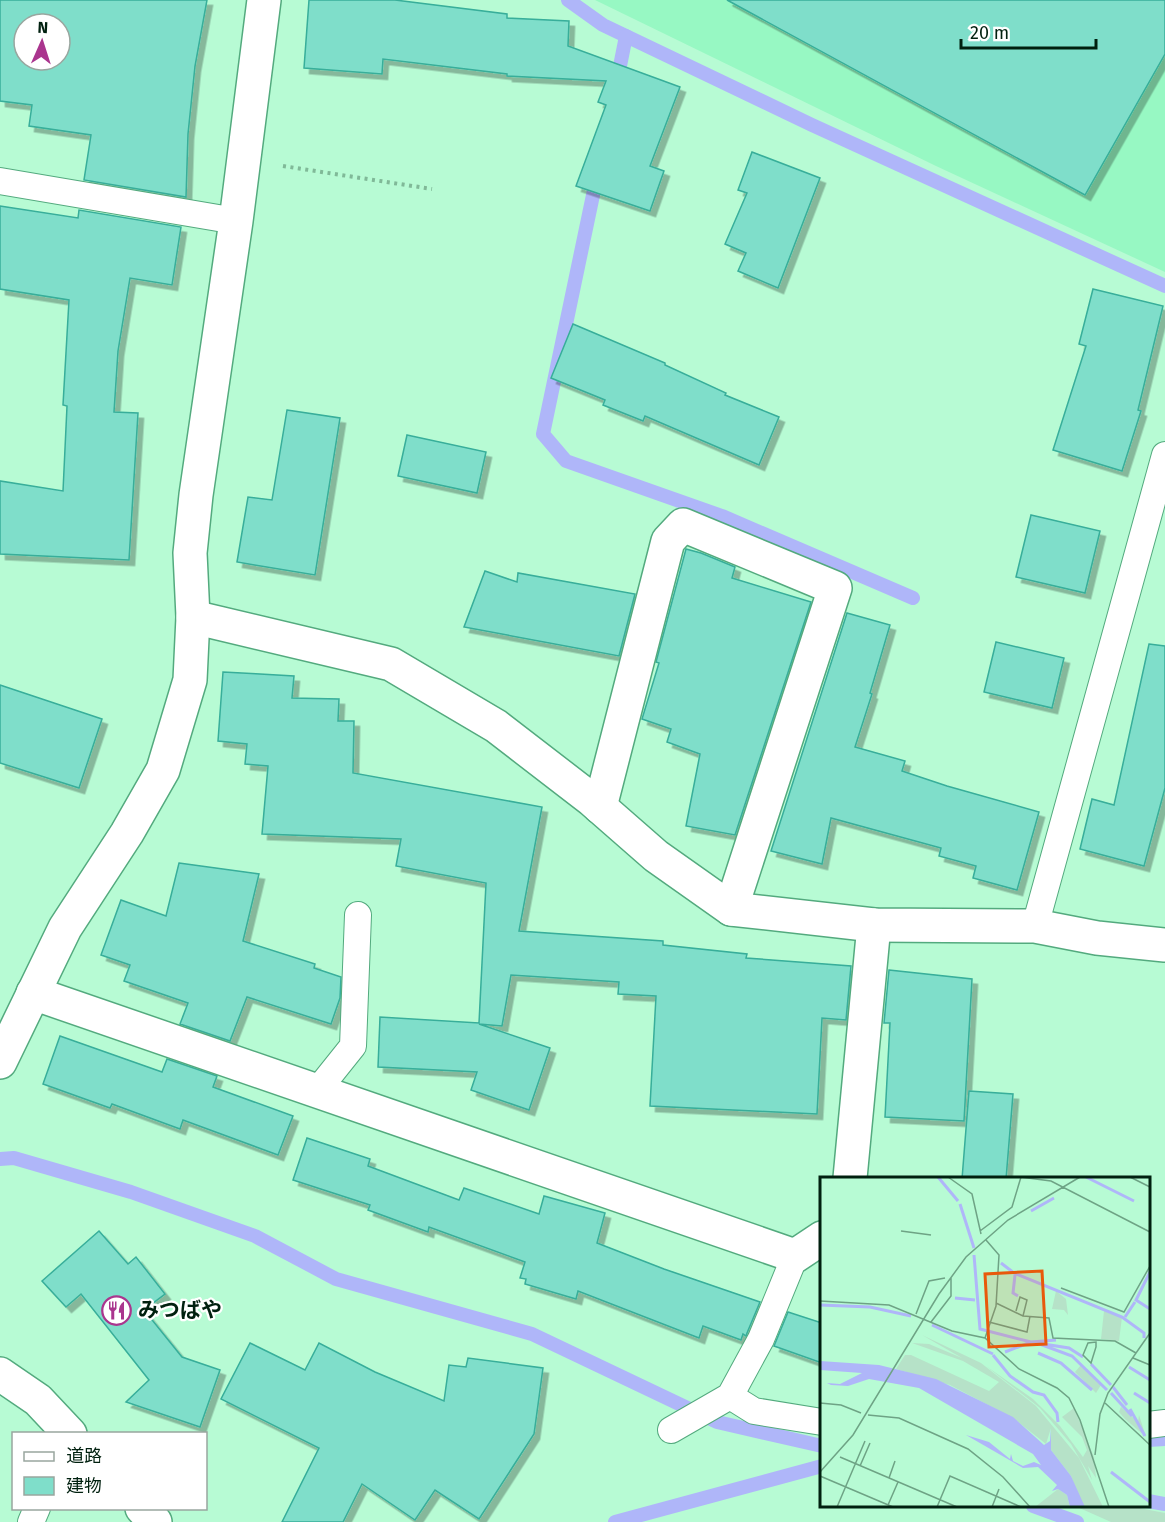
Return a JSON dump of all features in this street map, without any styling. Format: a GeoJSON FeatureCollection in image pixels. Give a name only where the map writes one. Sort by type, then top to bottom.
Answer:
{"type":"FeatureCollection","features":[{"type":"Feature","properties":{"kind":"street"},"geometry":{"type":"LineString","coordinates":[[0,1062],[65,928],[127,833],[163,770],[190,680],[193,617],[190,553],[196,495],[236,221],[264,0]]}},
{"type":"Feature","properties":{"kind":"street"},"geometry":{"type":"LineString","coordinates":[[600,807],[668,541],[683,525],[835,588],[731,909]]}},
{"type":"Feature","properties":{"kind":"street"},"geometry":{"type":"LineString","coordinates":[[193,617],[391,664],[496,726],[600,807],[656,856],[731,909],[874,925],[1035,926],[1097,938],[1165,945]]}},
{"type":"Feature","properties":{"kind":"street"},"geometry":{"type":"LineString","coordinates":[[850,1177],[874,925]]}},
{"type":"Feature","properties":{"kind":"street"},"geometry":{"type":"LineString","coordinates":[[33,993],[795,1256],[820,1239]]}},
{"type":"Feature","properties":{"kind":"street"},"geometry":{"type":"LineString","coordinates":[[0,1374],[38,1400],[68,1432]]}},
{"type":"Feature","properties":{"kind":"street"},"geometry":{"type":"LineString","coordinates":[[143,1510],[155,1522]]}},
{"type":"Feature","properties":{"kind":"lane"},"geometry":{"type":"LineString","coordinates":[[0,181],[236,221]]}},
{"type":"Feature","properties":{"kind":"lane"},"geometry":{"type":"LineString","coordinates":[[1035,926],[1165,455]]}},
{"type":"Feature","properties":{"kind":"lane"},"geometry":{"type":"LineString","coordinates":[[317,1091],[353,1046],[358,915]]}},
{"type":"Feature","properties":{"kind":"lane"},"geometry":{"type":"LineString","coordinates":[[671,1430],[721,1401],[761,1339],[795,1256]]}},
{"type":"Feature","properties":{"kind":"lane"},"geometry":{"type":"LineString","coordinates":[[721,1401],[754,1411],[820,1422]]}},
{"type":"Feature","properties":{"kind":"lane"},"geometry":{"type":"LineString","coordinates":[[1150,1425],[1165,1423]]}},
{"type":"Feature","properties":{"kind":"path"},"geometry":{"type":"LineString","coordinates":[[243,160],[432,189]]}},
{"type":"Feature","properties":{"kind":"shaded area"},"geometry":{"type":"Polygon","coordinates":[[[595,0],[1165,0],[1165,272],[936,166],[595,0]]]}},
{"type":"Feature","properties":{"kind":"shaded area"},"geometry":{"type":"Polygon","coordinates":[[[1077,1507],[1134,1507],[1165,1513],[1165,1522],[1111,1522],[1077,1507]]]}},
{"type":"Feature","properties":{"kind":"building"},"geometry":{"type":"Polygon","coordinates":[[[0,0],[207,0],[195,66],[188,134],[186,197],[84,180],[91,135],[29,126],[32,105],[0,101],[0,0]]]}},
{"type":"Feature","properties":{"kind":"building"},"geometry":{"type":"Polygon","coordinates":[[[309,0],[395,0],[507,14],[507,18],[569,21],[568,46],[680,87],[650,166],[664,171],[650,211],[576,186],[606,105],[598,102],[606,81],[507,76],[507,74],[383,59],[382,74],[304,68],[309,0]]]}},
{"type":"Feature","properties":{"kind":"building"},"geometry":{"type":"Polygon","coordinates":[[[727,0],[1165,0],[1165,54],[1085,195],[727,0]]]}},
{"type":"Feature","properties":{"kind":"building"},"geometry":{"type":"Polygon","coordinates":[[[752,152],[820,178],[778,288],[738,271],[746,253],[725,244],[747,193],[738,190],[752,152]]]}},
{"type":"Feature","properties":{"kind":"building"},"geometry":{"type":"Polygon","coordinates":[[[0,206],[78,218],[79,210],[181,227],[172,285],[130,278],[118,351],[114,412],[138,413],[129,560],[0,554],[0,481],[63,491],[67,406],[63,405],[69,300],[0,289],[0,206]]]}},
{"type":"Feature","properties":{"kind":"building"},"geometry":{"type":"Polygon","coordinates":[[[1093,289],[1163,306],[1138,410],[1141,411],[1122,471],[1053,450],[1086,346],[1079,344],[1093,289]]]}},
{"type":"Feature","properties":{"kind":"building"},"geometry":{"type":"Polygon","coordinates":[[[573,324],[665,363],[726,393],[725,395],[779,417],[759,465],[645,416],[643,421],[603,405],[605,400],[551,378],[573,324]]]}},
{"type":"Feature","properties":{"kind":"building"},"geometry":{"type":"Polygon","coordinates":[[[287,410],[340,418],[315,575],[237,562],[248,497],[272,500],[287,410]]]}},
{"type":"Feature","properties":{"kind":"building"},"geometry":{"type":"Polygon","coordinates":[[[407,435],[486,452],[477,493],[398,476],[407,435]]]}},
{"type":"Feature","properties":{"kind":"building"},"geometry":{"type":"Polygon","coordinates":[[[1031,515],[1100,531],[1085,593],[1016,577],[1031,515]]]}},
{"type":"Feature","properties":{"kind":"building"},"geometry":{"type":"Polygon","coordinates":[[[686,549],[735,567],[732,578],[811,602],[735,835],[686,826],[700,754],[667,742],[671,729],[642,719],[659,663],[656,662],[686,549]]]}},
{"type":"Feature","properties":{"kind":"building"},"geometry":{"type":"Polygon","coordinates":[[[485,571],[517,582],[518,573],[635,594],[619,656],[464,627],[485,571]]]}},
{"type":"Feature","properties":{"kind":"building"},"geometry":{"type":"Polygon","coordinates":[[[847,613],[890,625],[855,747],[905,761],[902,771],[1039,812],[1017,890],[973,878],[976,866],[939,856],[941,848],[831,818],[822,864],[771,851],[847,613]]]}},
{"type":"Feature","properties":{"kind":"building"},"geometry":{"type":"Polygon","coordinates":[[[996,642],[1064,658],[1052,708],[984,692],[996,642]]]}},
{"type":"Feature","properties":{"kind":"building"},"geometry":{"type":"Polygon","coordinates":[[[1149,644],[1165,646],[1165,788],[1144,866],[1080,849],[1092,799],[1114,805],[1149,644]]]}},
{"type":"Feature","properties":{"kind":"building"},"geometry":{"type":"Polygon","coordinates":[[[223,672],[294,676],[292,698],[339,699],[338,721],[354,721],[353,773],[542,807],[519,931],[663,941],[663,945],[747,954],[746,958],[851,966],[846,1020],[822,1018],[817,1114],[650,1106],[656,996],[618,994],[619,982],[511,975],[502,1026],[479,1024],[550,1048],[529,1110],[471,1090],[477,1072],[378,1067],[380,1017],[479,1023],[486,883],[396,866],[401,839],[262,834],[268,766],[245,764],[247,744],[218,741],[223,672]]]}},
{"type":"Feature","properties":{"kind":"building"},"geometry":{"type":"Polygon","coordinates":[[[0,685],[102,719],[79,788],[0,763],[0,685]]]}},
{"type":"Feature","properties":{"kind":"building"},"geometry":{"type":"Polygon","coordinates":[[[179,863],[259,874],[243,941],[315,964],[314,968],[341,977],[340,998],[331,1024],[247,997],[230,1041],[180,1024],[188,1003],[124,981],[130,965],[101,955],[121,900],[166,916],[179,863]]]}},
{"type":"Feature","properties":{"kind":"building"},"geometry":{"type":"Polygon","coordinates":[[[889,970],[972,979],[964,1121],[885,1117],[890,1023],[884,1023],[889,970]]]}},
{"type":"Feature","properties":{"kind":"building"},"geometry":{"type":"Polygon","coordinates":[[[60,1036],[162,1072],[167,1059],[217,1076],[213,1087],[293,1116],[278,1155],[183,1120],[180,1129],[112,1104],[110,1108],[43,1084],[60,1036]]]}},
{"type":"Feature","properties":{"kind":"building"},"geometry":{"type":"Polygon","coordinates":[[[969,1091],[1013,1094],[1006,1177],[962,1177],[969,1091]]]}},
{"type":"Feature","properties":{"kind":"building"},"geometry":{"type":"Polygon","coordinates":[[[307,1138],[370,1159],[368,1166],[459,1200],[464,1188],[539,1214],[544,1196],[605,1213],[597,1243],[760,1302],[746,1336],[743,1334],[741,1340],[703,1326],[699,1338],[578,1291],[576,1299],[525,1284],[526,1279],[520,1278],[525,1262],[429,1227],[428,1232],[368,1210],[370,1205],[293,1180],[307,1138]]]}},
{"type":"Feature","properties":{"kind":"building"},"geometry":{"type":"Polygon","coordinates":[[[99,1231],[128,1264],[136,1257],[165,1294],[144,1310],[182,1357],[220,1370],[200,1427],[126,1402],[149,1380],[81,1294],[66,1307],[42,1281],[99,1231]]]}},
{"type":"Feature","properties":{"kind":"building"},"geometry":{"type":"Polygon","coordinates":[[[788,1312],[820,1322],[820,1362],[774,1346],[788,1312]]]}},
{"type":"Feature","properties":{"kind":"building"},"geometry":{"type":"Polygon","coordinates":[[[250,1343],[305,1370],[319,1343],[375,1372],[444,1401],[449,1365],[466,1367],[468,1358],[543,1368],[534,1434],[479,1519],[435,1490],[415,1520],[362,1484],[343,1522],[282,1522],[319,1448],[221,1399],[250,1343]]]}},
{"type":"Feature","properties":{"kind":"waterway"},"geometry":{"type":"LineString","coordinates":[[568,0],[603,25],[812,125],[1165,286]]}},
{"type":"Feature","properties":{"kind":"waterway"},"geometry":{"type":"LineString","coordinates":[[617,81],[626,36]]}},
{"type":"Feature","properties":{"kind":"waterway"},"geometry":{"type":"LineString","coordinates":[[597,176],[543,434],[566,461],[722,516],[913,598]]}},
{"type":"Feature","properties":{"kind":"waterway"},"geometry":{"type":"LineString","coordinates":[[0,1159],[14,1158],[131,1192],[255,1236],[336,1279],[532,1334],[717,1422],[820,1446]]}},
{"type":"Feature","properties":{"kind":"waterway"},"geometry":{"type":"LineString","coordinates":[[1150,1440],[1165,1439]]}},
{"type":"Feature","properties":{"kind":"waterway"},"geometry":{"type":"LineString","coordinates":[[615,1522],[820,1467]]}},
{"type":"Feature","properties":{"kind":"waterway"},"geometry":{"type":"LineString","coordinates":[[1150,1501],[1165,1504]]}},
{"type":"Feature","properties":{"kind":"waterway"},"geometry":{"type":"LineString","coordinates":[[1036,1507],[1077,1522]]}},
{"type":"Feature","properties":{"kind":"place","name":"みつばや"},"geometry":{"type":"Point","coordinates":[117,1310]}}]}
